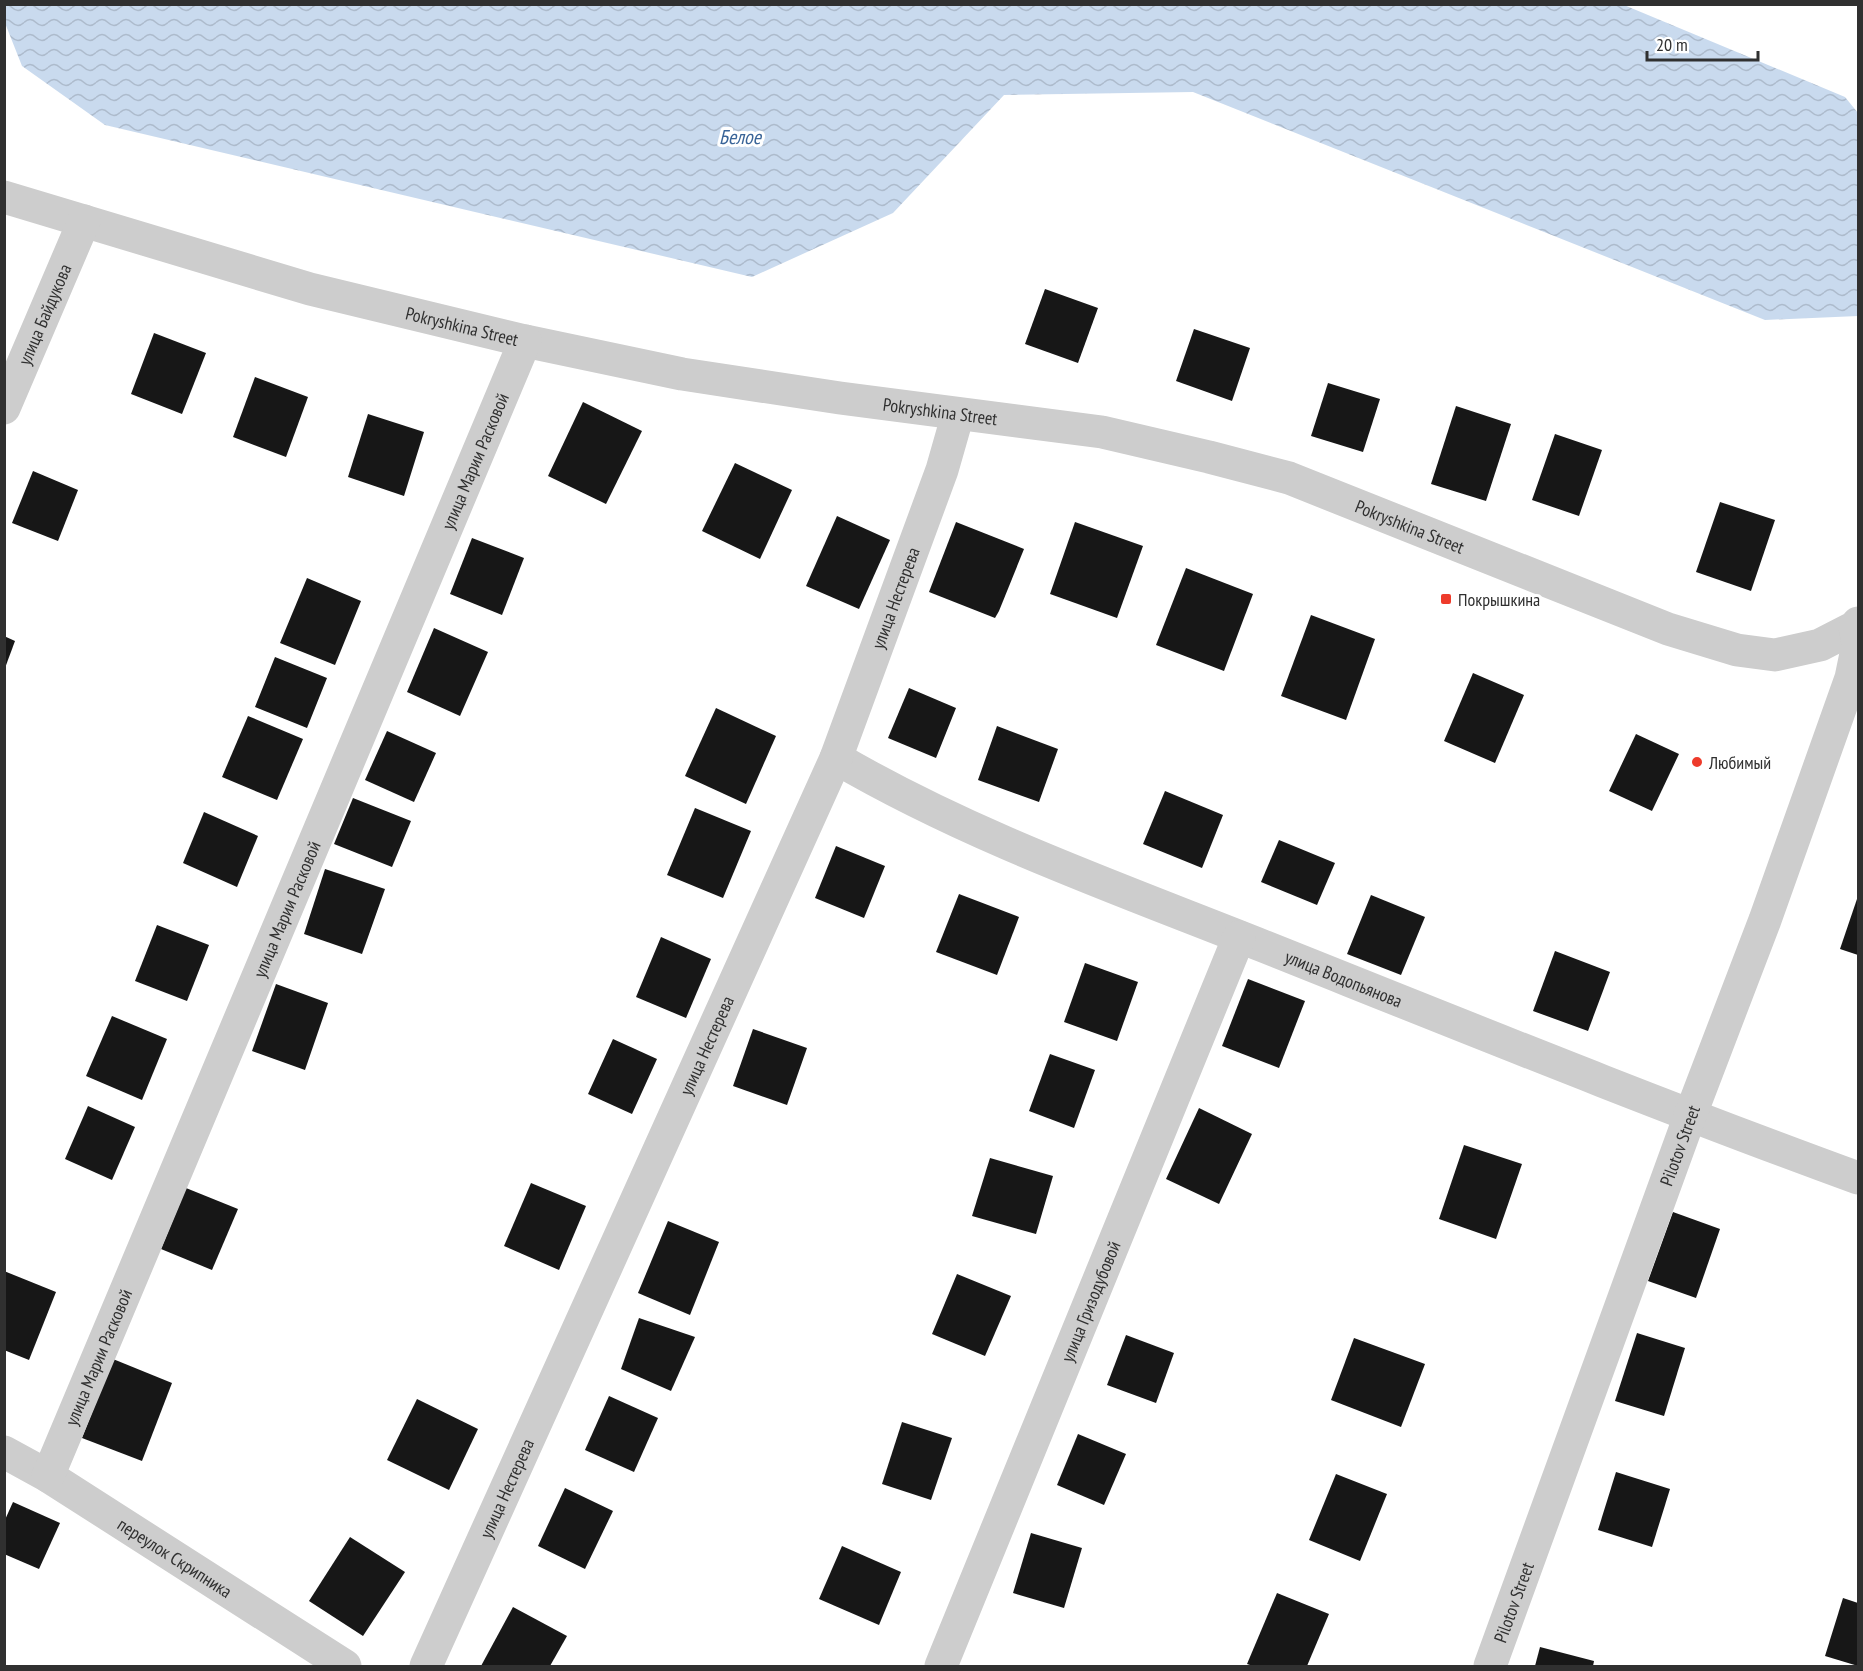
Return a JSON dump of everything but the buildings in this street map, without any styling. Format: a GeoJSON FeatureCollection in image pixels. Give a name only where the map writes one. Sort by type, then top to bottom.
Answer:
{"type":"FeatureCollection","features":[{"type":"Feature","properties":{"kind":"street","name":"Pokryshkina Street"},"geometry":{"type":"LineString","coordinates":[[4,197],[310,289],[525,341],[682,374],[840,398],[1102,432],[1289,478],[1668,629],[1737,650],[1775,655],[1820,645],[1857,625]]}},
{"type":"Feature","properties":{"kind":"street","name":"улица Байдукова"},"geometry":{"type":"LineString","coordinates":[[4,408],[84,222]]}},
{"type":"Feature","properties":{"kind":"street","name":"улица Марии Расковой"},"geometry":{"type":"LineString","coordinates":[[48,1476],[279,924],[500,406],[525,341]]}},
{"type":"Feature","properties":{"kind":"street","name":"улица Нестерева"},"geometry":{"type":"LineString","coordinates":[[426,1666],[836,758],[942,470],[958,414]]}},
{"type":"Feature","properties":{"kind":"street","name":"Pilotov Street"},"geometry":{"type":"LineString","coordinates":[[1490,1666],[1690,1116],[1766,920],[1851,678],[1857,644],[1857,625]]}},
{"type":"Feature","properties":{"kind":"street","name":"улица Водопьянова"},"geometry":{"type":"LineString","coordinates":[[836,758],[873,780],[1015,847],[1690,1116],[1858,1178]]}},
{"type":"Feature","properties":{"kind":"street","name":"улица Гризодубовой"},"geometry":{"type":"LineString","coordinates":[[941,1666],[1239,937]]}},
{"type":"Feature","properties":{"kind":"street","name":"переулок Скрипника"},"geometry":{"type":"LineString","coordinates":[[4,1452],[48,1476],[345,1666]]}},
{"type":"Feature","properties":{"kind":"water","name":"Белое"},"geometry":{"type":"Polygon","coordinates":[[[5,4],[1624,5],[1845,97],[1858,113],[1858,316],[1765,320],[1193,92],[1004,95],[893,213],[752,277],[105,125],[22,66],[5,23],[5,4]]]}},
{"type":"Feature","properties":{"kind":"place","name":"Покрышкина"},"geometry":{"type":"Point","coordinates":[1446,599]}},
{"type":"Feature","properties":{"kind":"place","name":"Любимый"},"geometry":{"type":"Point","coordinates":[1697,762]}}]}
